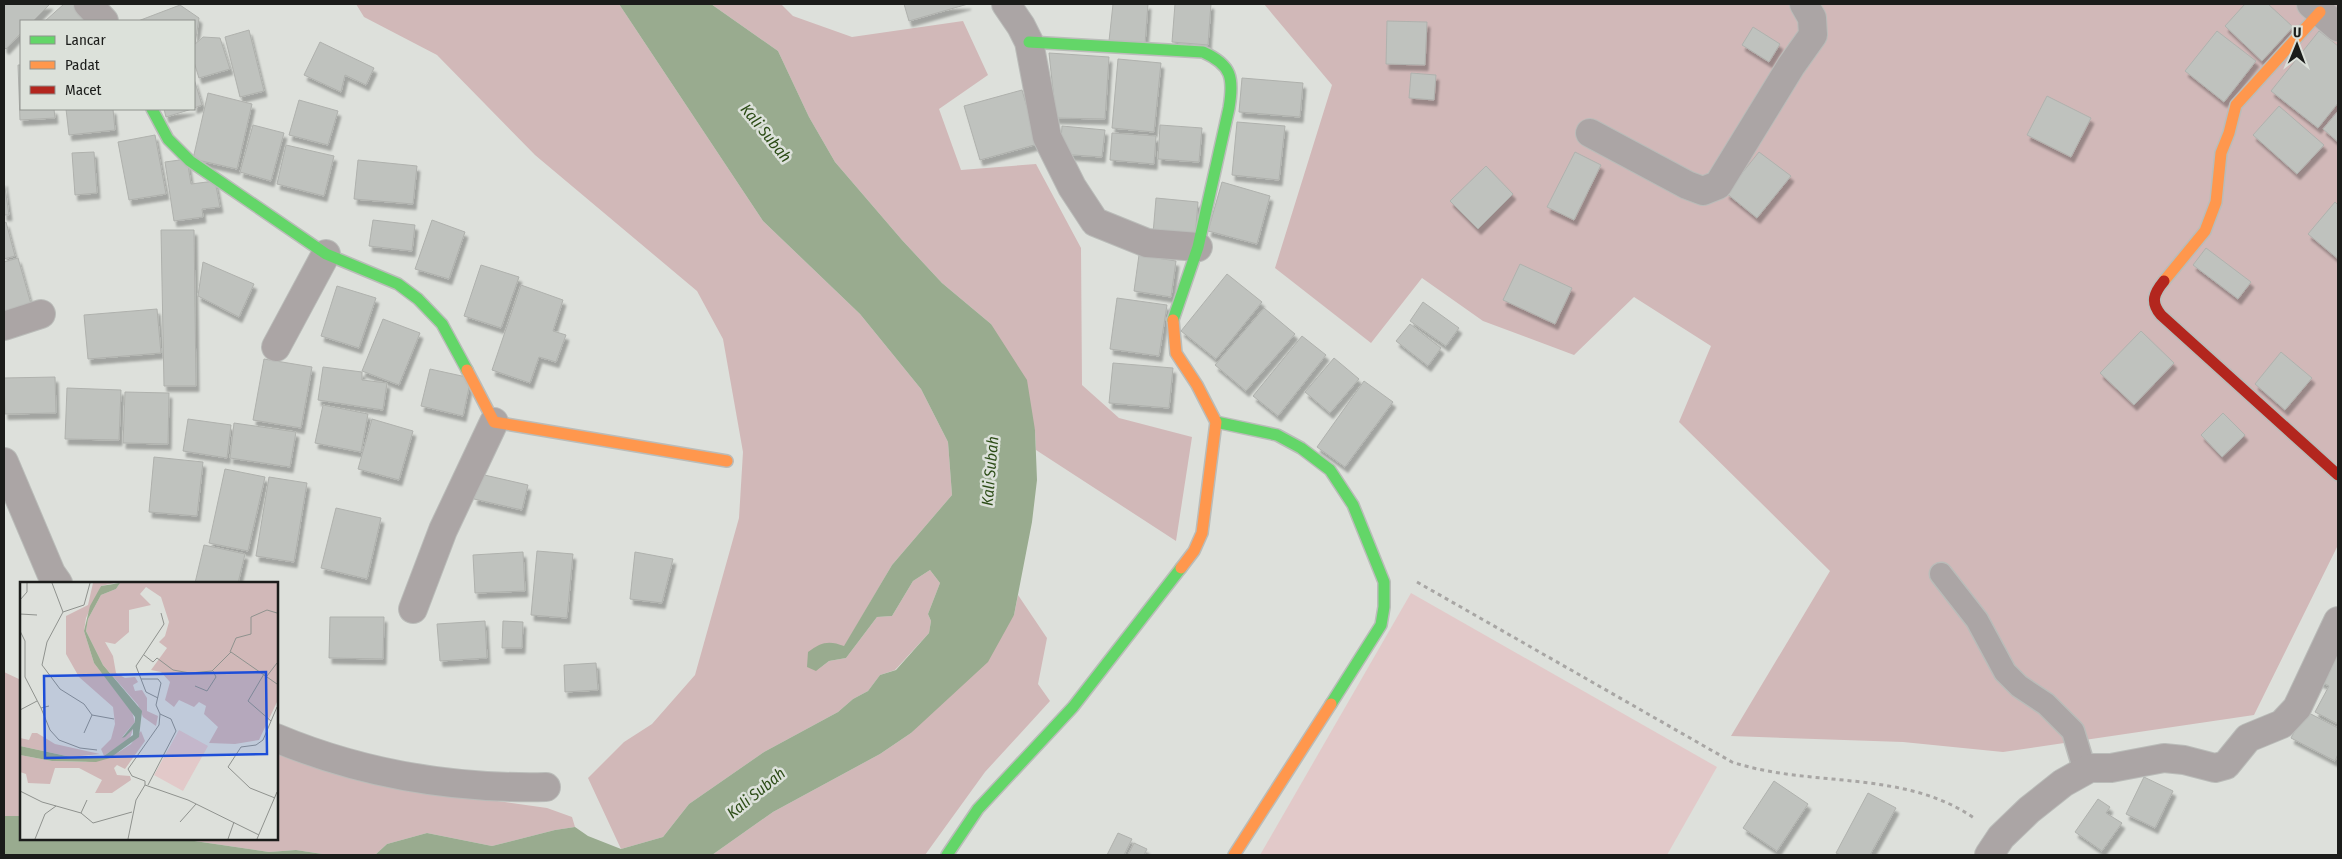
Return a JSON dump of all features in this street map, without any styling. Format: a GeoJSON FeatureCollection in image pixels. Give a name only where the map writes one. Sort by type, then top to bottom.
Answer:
{"type":"FeatureCollection","features":[{"type":"Feature","properties":{"kind":"street"},"geometry":{"type":"LineString","coordinates":[[88,4],[103,20]]}},
{"type":"Feature","properties":{"kind":"street"},"geometry":{"type":"LineString","coordinates":[[1006,4],[1029,42],[1047,137],[1072,187],[1095,222],[1147,243],[1198,247]]}},
{"type":"Feature","properties":{"kind":"street"},"geometry":{"type":"LineString","coordinates":[[1590,133],[1687,186],[1703,191],[1718,185],[1791,66],[1813,35],[1812,18],[1804,4]]}},
{"type":"Feature","properties":{"kind":"street"},"geometry":{"type":"LineString","coordinates":[[2323,14],[2236,105],[2221,153],[2216,202],[2205,231],[2154,292],[2153,301],[2155,308],[2164,318],[2338,475]]}},
{"type":"Feature","properties":{"kind":"street"},"geometry":{"type":"LineString","coordinates":[[947,855],[978,808],[1073,707],[1194,551],[1202,533],[1216,422],[1197,384],[1176,353],[1173,321],[1198,247],[1232,94],[1226,65],[1218,58],[1203,52],[1029,42]]}},
{"type":"Feature","properties":{"kind":"street"},"geometry":{"type":"LineString","coordinates":[[153,110],[168,139],[190,161],[326,254],[398,284],[418,299],[442,324],[494,422]]}},
{"type":"Feature","properties":{"kind":"street"},"geometry":{"type":"LineString","coordinates":[[276,347],[326,254]]}},
{"type":"Feature","properties":{"kind":"street"},"geometry":{"type":"LineString","coordinates":[[4,326],[42,314]]}},
{"type":"Feature","properties":{"kind":"street"},"geometry":{"type":"LineString","coordinates":[[494,422],[727,460]]}},
{"type":"Feature","properties":{"kind":"street"},"geometry":{"type":"LineString","coordinates":[[413,608],[442,530],[494,422]]}},
{"type":"Feature","properties":{"kind":"street"},"geometry":{"type":"LineString","coordinates":[[1216,422],[1277,435],[1301,448],[1330,470],[1353,505],[1384,582],[1384,607],[1380,625],[1234,855]]}},
{"type":"Feature","properties":{"kind":"street"},"geometry":{"type":"LineString","coordinates":[[4,462],[51,573],[57,582]]}},
{"type":"Feature","properties":{"kind":"street"},"geometry":{"type":"LineString","coordinates":[[1995,846],[2029,810],[2063,783],[2090,768],[2111,768],[2164,758],[2184,760],[2215,768],[2226,765],[2248,738],[2282,724],[2297,708],[2338,622]]}},
{"type":"Feature","properties":{"kind":"street"},"geometry":{"type":"LineString","coordinates":[[278,739],[367,769],[430,782],[501,788],[546,787]]}},
{"type":"Feature","properties":{"kind":"lane"},"geometry":{"type":"LineString","coordinates":[[1942,574],[1977,620],[2005,672],[2019,686],[2046,704],[2073,731],[2085,771]]}},
{"type":"Feature","properties":{"kind":"path"},"geometry":{"type":"LineString","coordinates":[[1384,582],[1416,582],[1732,762],[1759,771],[1869,782],[1911,792],[1956,806],[1995,846]]}},
{"type":"Feature","properties":{"kind":"shaded area"},"geometry":{"type":"Polygon","coordinates":[[[356,4],[619,4],[763,221],[860,314],[921,389],[948,442],[952,495],[892,565],[844,647],[816,671],[829,661],[846,658],[877,617],[892,616],[913,581],[930,570],[940,583],[928,614],[931,621],[929,633],[895,670],[880,675],[868,691],[853,699],[838,712],[764,752],[689,804],[663,837],[621,849],[588,778],[624,742],[652,724],[695,675],[739,518],[743,452],[723,339],[697,291],[535,155],[437,55],[364,17],[356,4]]]}},
{"type":"Feature","properties":{"kind":"shaded area"},"geometry":{"type":"Polygon","coordinates":[[[711,4],[781,4],[793,16],[852,37],[963,21],[988,75],[939,109],[961,170],[1036,164],[1081,248],[1082,385],[1119,418],[1192,437],[1176,541],[1036,450],[1035,430],[991,324],[942,283],[835,162],[809,117],[778,51],[711,4]]]}},
{"type":"Feature","properties":{"kind":"shaded area"},"geometry":{"type":"Polygon","coordinates":[[[1264,4],[2338,4],[2338,545],[2254,715],[2003,752],[1903,742],[1731,736],[1830,571],[1679,422],[1711,346],[1634,297],[1574,355],[1483,321],[1422,278],[1371,343],[1275,268],[1332,85],[1264,4]]]}},
{"type":"Feature","properties":{"kind":"shaded area"},"geometry":{"type":"Polygon","coordinates":[[[1411,593],[1717,767],[1667,855],[1260,855],[1411,593]]]}},
{"type":"Feature","properties":{"kind":"shaded area"},"geometry":{"type":"Polygon","coordinates":[[[1018,595],[1047,638],[1038,684],[1050,701],[985,772],[925,855],[712,855],[773,812],[880,754],[911,733],[1014,615],[1018,595]]]}},
{"type":"Feature","properties":{"kind":"shaded area"},"geometry":{"type":"Polygon","coordinates":[[[4,672],[20,680],[20,816],[4,816],[4,672]]]}},
{"type":"Feature","properties":{"kind":"shaded area"},"geometry":{"type":"Polygon","coordinates":[[[278,754],[392,786],[547,808],[572,817],[575,827],[555,830],[492,846],[427,833],[387,844],[375,855],[329,855],[296,850],[269,852],[181,839],[278,839],[278,754]]]}},
{"type":"Feature","properties":{"kind":"water","name":"Kali Subah"},"geometry":{"type":"Polygon","coordinates":[[[619,4],[711,4],[778,51],[809,117],[835,162],[942,283],[991,324],[1027,380],[1035,430],[1037,480],[1032,522],[1014,615],[988,662],[911,733],[880,754],[773,812],[712,855],[375,855],[387,844],[427,833],[492,846],[555,830],[575,827],[588,836],[621,849],[663,837],[689,804],[764,752],[838,712],[853,699],[868,691],[880,675],[896,670],[929,633],[931,621],[928,614],[940,583],[930,570],[913,581],[892,616],[877,617],[846,658],[829,661],[816,671],[807,667],[808,652],[817,646],[825,643],[834,643],[844,646],[892,565],[952,495],[948,442],[921,389],[860,314],[763,221],[619,4]]]}},
{"type":"Feature","properties":{"kind":"water"},"geometry":{"type":"Polygon","coordinates":[[[4,816],[20,816],[20,839],[181,839],[269,852],[296,850],[329,855],[4,855],[4,816]]]}},
{"type":"Feature","properties":{"kind":"building"},"geometry":{"type":"Polygon","coordinates":[[[4,4],[50,4],[34,20],[20,20],[20,34],[6,49],[4,47],[4,4]]]}},
{"type":"Feature","properties":{"kind":"building"},"geometry":{"type":"Polygon","coordinates":[[[64,4],[76,4],[88,16],[83,20],[46,20],[64,4]]]}},
{"type":"Feature","properties":{"kind":"building"},"geometry":{"type":"Polygon","coordinates":[[[904,4],[968,4],[909,21],[904,4]]]}},
{"type":"Feature","properties":{"kind":"building"},"geometry":{"type":"Polygon","coordinates":[[[1113,4],[1148,4],[1145,44],[1109,41],[1113,4]]]}},
{"type":"Feature","properties":{"kind":"building"},"geometry":{"type":"Polygon","coordinates":[[[1175,4],[1211,4],[1208,45],[1172,42],[1175,4]]]}},
{"type":"Feature","properties":{"kind":"building"},"geometry":{"type":"Polygon","coordinates":[[[2245,4],[2268,4],[2293,27],[2262,61],[2225,26],[2245,4]]]}},
{"type":"Feature","properties":{"kind":"building"},"geometry":{"type":"Polygon","coordinates":[[[180,5],[199,18],[195,44],[195,20],[141,20],[180,5]]]}},
{"type":"Feature","properties":{"kind":"building"},"geometry":{"type":"Polygon","coordinates":[[[1387,21],[1427,22],[1425,65],[1386,64],[1387,21]]]}},
{"type":"Feature","properties":{"kind":"building"},"geometry":{"type":"Polygon","coordinates":[[[1753,27],[1780,44],[1769,62],[1742,45],[1753,27]]]}},
{"type":"Feature","properties":{"kind":"building"},"geometry":{"type":"Polygon","coordinates":[[[249,30],[264,91],[240,97],[225,37],[249,30]]]}},
{"type":"Feature","properties":{"kind":"building"},"geometry":{"type":"Polygon","coordinates":[[[2217,31],[2256,61],[2224,102],[2185,71],[2217,31]]]}},
{"type":"Feature","properties":{"kind":"building"},"geometry":{"type":"Polygon","coordinates":[[[2319,31],[2338,46],[2338,103],[2318,128],[2271,91],[2319,31]]]}},
{"type":"Feature","properties":{"kind":"building"},"geometry":{"type":"Polygon","coordinates":[[[203,37],[220,38],[230,69],[199,78],[195,65],[195,44],[203,37]]]}},
{"type":"Feature","properties":{"kind":"building"},"geometry":{"type":"Polygon","coordinates":[[[320,42],[374,68],[366,85],[345,75],[341,92],[304,75],[320,42]]]}},
{"type":"Feature","properties":{"kind":"building"},"geometry":{"type":"Polygon","coordinates":[[[1049,53],[1109,57],[1105,119],[1056,118],[1049,53]]]}},
{"type":"Feature","properties":{"kind":"building"},"geometry":{"type":"Polygon","coordinates":[[[1118,59],[1161,63],[1154,132],[1112,128],[1118,59]]]}},
{"type":"Feature","properties":{"kind":"building"},"geometry":{"type":"Polygon","coordinates":[[[18,65],[20,65],[20,110],[54,110],[55,118],[20,120],[18,65]]]}},
{"type":"Feature","properties":{"kind":"building"},"geometry":{"type":"Polygon","coordinates":[[[1411,73],[1436,75],[1434,100],[1409,98],[1411,73]]]}},
{"type":"Feature","properties":{"kind":"building"},"geometry":{"type":"Polygon","coordinates":[[[1242,78],[1303,83],[1300,117],[1239,112],[1242,78]]]}},
{"type":"Feature","properties":{"kind":"building"},"geometry":{"type":"Polygon","coordinates":[[[195,82],[202,105],[195,108],[195,82]]]}},
{"type":"Feature","properties":{"kind":"building"},"geometry":{"type":"Polygon","coordinates":[[[1022,90],[1038,144],[980,160],[964,106],[1022,90]]]}},
{"type":"Feature","properties":{"kind":"building"},"geometry":{"type":"Polygon","coordinates":[[[208,93],[252,104],[237,169],[193,159],[208,93]]]}},
{"type":"Feature","properties":{"kind":"building"},"geometry":{"type":"Polygon","coordinates":[[[2047,96],[2091,118],[2071,157],[2027,135],[2047,96]]]}},
{"type":"Feature","properties":{"kind":"building"},"geometry":{"type":"Polygon","coordinates":[[[299,100],[338,111],[328,145],[289,135],[299,100]]]}},
{"type":"Feature","properties":{"kind":"building"},"geometry":{"type":"Polygon","coordinates":[[[2279,106],[2324,145],[2297,174],[2253,135],[2279,106]]]}},
{"type":"Feature","properties":{"kind":"building"},"geometry":{"type":"Polygon","coordinates":[[[66,110],[113,110],[115,130],[69,135],[66,110]]]}},
{"type":"Feature","properties":{"kind":"building"},"geometry":{"type":"Polygon","coordinates":[[[164,110],[189,110],[166,117],[164,110]]]}},
{"type":"Feature","properties":{"kind":"building"},"geometry":{"type":"Polygon","coordinates":[[[2338,111],[2338,142],[2323,129],[2338,111]]]}},
{"type":"Feature","properties":{"kind":"building"},"geometry":{"type":"Polygon","coordinates":[[[1237,122],[1285,126],[1279,180],[1232,175],[1237,122]]]}},
{"type":"Feature","properties":{"kind":"building"},"geometry":{"type":"Polygon","coordinates":[[[253,125],[284,133],[271,181],[240,172],[253,125]]]}},
{"type":"Feature","properties":{"kind":"building"},"geometry":{"type":"Polygon","coordinates":[[[1160,125],[1202,128],[1199,162],[1158,159],[1160,125]]]}},
{"type":"Feature","properties":{"kind":"building"},"geometry":{"type":"Polygon","coordinates":[[[1062,126],[1105,130],[1102,157],[1060,154],[1062,126]]]}},
{"type":"Feature","properties":{"kind":"building"},"geometry":{"type":"Polygon","coordinates":[[[1112,133],[1156,136],[1154,164],[1110,160],[1112,133]]]}},
{"type":"Feature","properties":{"kind":"building"},"geometry":{"type":"Polygon","coordinates":[[[155,135],[166,194],[129,200],[118,142],[155,135]]]}},
{"type":"Feature","properties":{"kind":"building"},"geometry":{"type":"Polygon","coordinates":[[[286,145],[334,156],[324,196],[277,184],[286,145]]]}},
{"type":"Feature","properties":{"kind":"building"},"geometry":{"type":"Polygon","coordinates":[[[94,152],[97,193],[75,195],[72,153],[94,152]]]}},
{"type":"Feature","properties":{"kind":"building"},"geometry":{"type":"Polygon","coordinates":[[[1575,152],[1601,165],[1574,220],[1547,207],[1575,152]]]}},
{"type":"Feature","properties":{"kind":"building"},"geometry":{"type":"Polygon","coordinates":[[[1759,152],[1791,176],[1757,218],[1726,193],[1759,152]]]}},
{"type":"Feature","properties":{"kind":"building"},"geometry":{"type":"Polygon","coordinates":[[[187,159],[191,184],[215,181],[220,207],[202,209],[203,217],[174,221],[165,162],[187,159]]]}},
{"type":"Feature","properties":{"kind":"building"},"geometry":{"type":"Polygon","coordinates":[[[358,160],[417,166],[413,204],[354,199],[358,160]]]}},
{"type":"Feature","properties":{"kind":"building"},"geometry":{"type":"Polygon","coordinates":[[[1486,166],[1513,194],[1478,229],[1450,201],[1486,166]]]}},
{"type":"Feature","properties":{"kind":"building"},"geometry":{"type":"Polygon","coordinates":[[[4,181],[9,215],[4,215],[4,181]]]}},
{"type":"Feature","properties":{"kind":"building"},"geometry":{"type":"Polygon","coordinates":[[[1222,182],[1270,196],[1257,244],[1208,231],[1222,182]]]}},
{"type":"Feature","properties":{"kind":"building"},"geometry":{"type":"Polygon","coordinates":[[[1156,198],[1198,202],[1195,238],[1153,234],[1156,198]]]}},
{"type":"Feature","properties":{"kind":"building"},"geometry":{"type":"Polygon","coordinates":[[[2335,202],[2338,205],[2338,259],[2308,234],[2335,202]]]}},
{"type":"Feature","properties":{"kind":"building"},"geometry":{"type":"Polygon","coordinates":[[[373,220],[415,225],[412,251],[369,246],[373,220]]]}},
{"type":"Feature","properties":{"kind":"building"},"geometry":{"type":"Polygon","coordinates":[[[432,220],[465,232],[449,279],[415,269],[432,220]]]}},
{"type":"Feature","properties":{"kind":"building"},"geometry":{"type":"Polygon","coordinates":[[[6,222],[15,256],[4,259],[4,223],[6,222]]]}},
{"type":"Feature","properties":{"kind":"building"},"geometry":{"type":"Polygon","coordinates":[[[161,230],[194,230],[196,386],[164,386],[161,230]]]}},
{"type":"Feature","properties":{"kind":"building"},"geometry":{"type":"Polygon","coordinates":[[[2206,248],[2251,282],[2238,299],[2193,265],[2206,248]]]}},
{"type":"Feature","properties":{"kind":"building"},"geometry":{"type":"Polygon","coordinates":[[[1139,255],[1176,261],[1171,297],[1134,291],[1139,255]]]}},
{"type":"Feature","properties":{"kind":"building"},"geometry":{"type":"Polygon","coordinates":[[[18,258],[31,304],[4,311],[4,262],[18,258]]]}},
{"type":"Feature","properties":{"kind":"building"},"geometry":{"type":"Polygon","coordinates":[[[203,262],[254,284],[239,317],[198,296],[203,262]]]}},
{"type":"Feature","properties":{"kind":"building"},"geometry":{"type":"Polygon","coordinates":[[[1520,264],[1572,288],[1555,324],[1503,300],[1520,264]]]}},
{"type":"Feature","properties":{"kind":"building"},"geometry":{"type":"Polygon","coordinates":[[[481,265],[519,277],[501,328],[464,316],[481,265]]]}},
{"type":"Feature","properties":{"kind":"building"},"geometry":{"type":"Polygon","coordinates":[[[1227,274],[1262,302],[1216,359],[1181,331],[1227,274]]]}},
{"type":"Feature","properties":{"kind":"building"},"geometry":{"type":"Polygon","coordinates":[[[521,285],[563,300],[553,331],[566,335],[556,362],[539,357],[530,383],[492,370],[521,285]]]}},
{"type":"Feature","properties":{"kind":"building"},"geometry":{"type":"Polygon","coordinates":[[[337,286],[376,298],[359,348],[321,336],[337,286]]]}},
{"type":"Feature","properties":{"kind":"building"},"geometry":{"type":"Polygon","coordinates":[[[1117,298],[1167,305],[1159,356],[1110,349],[1117,298]]]}},
{"type":"Feature","properties":{"kind":"building"},"geometry":{"type":"Polygon","coordinates":[[[1423,302],[1459,328],[1446,346],[1410,321],[1423,302]]]}},
{"type":"Feature","properties":{"kind":"building"},"geometry":{"type":"Polygon","coordinates":[[[1264,308],[1295,334],[1246,391],[1215,365],[1264,308]]]}},
{"type":"Feature","properties":{"kind":"building"},"geometry":{"type":"Polygon","coordinates":[[[157,309],[161,353],[88,359],[84,315],[157,309]]]}},
{"type":"Feature","properties":{"kind":"building"},"geometry":{"type":"Polygon","coordinates":[[[383,319],[420,333],[399,385],[362,371],[383,319]]]}},
{"type":"Feature","properties":{"kind":"building"},"geometry":{"type":"Polygon","coordinates":[[[1410,324],[1441,348],[1428,366],[1396,341],[1410,324]]]}},
{"type":"Feature","properties":{"kind":"building"},"geometry":{"type":"Polygon","coordinates":[[[2141,331],[2174,363],[2134,405],[2100,373],[2141,331]]]}},
{"type":"Feature","properties":{"kind":"building"},"geometry":{"type":"Polygon","coordinates":[[[1302,336],[1326,355],[1278,416],[1253,396],[1302,336]]]}},
{"type":"Feature","properties":{"kind":"building"},"geometry":{"type":"Polygon","coordinates":[[[2281,352],[2312,378],[2285,410],[2255,384],[2281,352]]]}},
{"type":"Feature","properties":{"kind":"building"},"geometry":{"type":"Polygon","coordinates":[[[1334,358],[1359,379],[1330,413],[1305,392],[1334,358]]]}},
{"type":"Feature","properties":{"kind":"building"},"geometry":{"type":"Polygon","coordinates":[[[264,359],[312,367],[301,428],[253,420],[264,359]]]}},
{"type":"Feature","properties":{"kind":"building"},"geometry":{"type":"Polygon","coordinates":[[[1113,363],[1173,368],[1169,408],[1109,403],[1113,363]]]}},
{"type":"Feature","properties":{"kind":"building"},"geometry":{"type":"Polygon","coordinates":[[[323,367],[362,372],[362,380],[387,383],[383,410],[318,400],[323,367]]]}},
{"type":"Feature","properties":{"kind":"building"},"geometry":{"type":"Polygon","coordinates":[[[430,369],[471,378],[463,416],[421,406],[430,369]]]}},
{"type":"Feature","properties":{"kind":"building"},"geometry":{"type":"Polygon","coordinates":[[[55,377],[56,413],[5,414],[4,378],[55,377]]]}},
{"type":"Feature","properties":{"kind":"building"},"geometry":{"type":"Polygon","coordinates":[[[1364,381],[1393,402],[1345,467],[1317,447],[1364,381]]]}},
{"type":"Feature","properties":{"kind":"building"},"geometry":{"type":"Polygon","coordinates":[[[67,388],[121,390],[119,440],[65,439],[67,388]]]}},
{"type":"Feature","properties":{"kind":"building"},"geometry":{"type":"Polygon","coordinates":[[[125,392],[169,393],[168,444],[123,443],[125,392]]]}},
{"type":"Feature","properties":{"kind":"building"},"geometry":{"type":"Polygon","coordinates":[[[323,405],[368,414],[361,452],[315,443],[323,405]]]}},
{"type":"Feature","properties":{"kind":"building"},"geometry":{"type":"Polygon","coordinates":[[[2223,413],[2245,435],[2222,457],[2201,435],[2223,413]]]}},
{"type":"Feature","properties":{"kind":"building"},"geometry":{"type":"Polygon","coordinates":[[[188,419],[231,425],[227,458],[183,451],[188,419]]]}},
{"type":"Feature","properties":{"kind":"building"},"geometry":{"type":"Polygon","coordinates":[[[372,419],[413,431],[399,480],[358,469],[372,419]]]}},
{"type":"Feature","properties":{"kind":"building"},"geometry":{"type":"Polygon","coordinates":[[[234,423],[296,432],[290,467],[230,458],[234,423]]]}},
{"type":"Feature","properties":{"kind":"building"},"geometry":{"type":"Polygon","coordinates":[[[154,457],[203,462],[197,516],[149,512],[154,457]]]}},
{"type":"Feature","properties":{"kind":"building"},"geometry":{"type":"Polygon","coordinates":[[[225,469],[265,477],[248,551],[209,543],[225,469]]]}},
{"type":"Feature","properties":{"kind":"building"},"geometry":{"type":"Polygon","coordinates":[[[480,474],[528,485],[522,510],[474,499],[480,474]]]}},
{"type":"Feature","properties":{"kind":"building"},"geometry":{"type":"Polygon","coordinates":[[[269,477],[307,483],[294,562],[256,556],[269,477]]]}},
{"type":"Feature","properties":{"kind":"building"},"geometry":{"type":"Polygon","coordinates":[[[336,508],[381,518],[367,579],[321,568],[336,508]]]}},
{"type":"Feature","properties":{"kind":"building"},"geometry":{"type":"Polygon","coordinates":[[[204,545],[245,554],[238,582],[195,582],[204,545]]]}},
{"type":"Feature","properties":{"kind":"building"},"geometry":{"type":"Polygon","coordinates":[[[537,551],[573,554],[567,618],[531,615],[537,551]]]}},
{"type":"Feature","properties":{"kind":"building"},"geometry":{"type":"Polygon","coordinates":[[[523,552],[525,591],[475,593],[473,555],[523,552]]]}},
{"type":"Feature","properties":{"kind":"building"},"geometry":{"type":"Polygon","coordinates":[[[635,552],[673,559],[662,603],[630,599],[635,552]]]}},
{"type":"Feature","properties":{"kind":"building"},"geometry":{"type":"Polygon","coordinates":[[[330,617],[384,617],[383,659],[329,658],[330,617]]]}},
{"type":"Feature","properties":{"kind":"building"},"geometry":{"type":"Polygon","coordinates":[[[485,621],[487,658],[440,661],[437,624],[485,621]]]}},
{"type":"Feature","properties":{"kind":"building"},"geometry":{"type":"Polygon","coordinates":[[[503,621],[523,622],[522,648],[502,648],[503,621]]]}},
{"type":"Feature","properties":{"kind":"building"},"geometry":{"type":"Polygon","coordinates":[[[2335,652],[2338,654],[2338,724],[2315,712],[2329,686],[2319,681],[2335,652]]]}},
{"type":"Feature","properties":{"kind":"building"},"geometry":{"type":"Polygon","coordinates":[[[596,663],[598,690],[565,692],[564,665],[596,663]]]}},
{"type":"Feature","properties":{"kind":"building"},"geometry":{"type":"Polygon","coordinates":[[[2305,711],[2338,728],[2338,754],[2335,761],[2291,738],[2305,711]]]}},
{"type":"Feature","properties":{"kind":"building"},"geometry":{"type":"Polygon","coordinates":[[[2144,777],[2173,791],[2155,828],[2126,814],[2144,777]]]}},
{"type":"Feature","properties":{"kind":"building"},"geometry":{"type":"Polygon","coordinates":[[[1774,781],[1808,804],[1777,851],[1743,828],[1774,781]]]}},
{"type":"Feature","properties":{"kind":"building"},"geometry":{"type":"Polygon","coordinates":[[[1868,793],[1896,808],[1870,855],[1840,855],[1836,853],[1868,793]]]}},
{"type":"Feature","properties":{"kind":"building"},"geometry":{"type":"Polygon","coordinates":[[[2098,799],[2110,807],[2106,813],[2122,823],[2102,851],[2075,832],[2098,799]]]}},
{"type":"Feature","properties":{"kind":"building"},"geometry":{"type":"Polygon","coordinates":[[[1118,833],[1132,839],[1124,855],[1107,855],[1118,833]]]}},
{"type":"Feature","properties":{"kind":"building"},"geometry":{"type":"Polygon","coordinates":[[[1134,843],[1147,849],[1144,855],[1128,855],[1134,843]]]}},
{"type":"Feature","properties":{"kind":"traffic: fast"},"geometry":{"type":"LineString","coordinates":[[1029,42],[1203,52],[1220,62],[1229,74],[1231,81],[1229,108],[1198,247],[1173,320]]}},
{"type":"Feature","properties":{"kind":"traffic: fast"},"geometry":{"type":"LineString","coordinates":[[153,110],[168,139],[190,161],[326,254],[398,284],[418,299],[442,324],[467,370]]}},
{"type":"Feature","properties":{"kind":"traffic: fast"},"geometry":{"type":"LineString","coordinates":[[1216,422],[1277,435],[1301,448],[1330,470],[1353,505],[1384,582],[1384,607],[1381,625],[1331,704]]}},
{"type":"Feature","properties":{"kind":"traffic: fast"},"geometry":{"type":"LineString","coordinates":[[947,855],[978,809],[1073,707],[1181,568]]}},
{"type":"Feature","properties":{"kind":"traffic: slow"},"geometry":{"type":"LineString","coordinates":[[2164,281],[2205,231],[2216,202],[2221,153],[2229,133],[2236,105],[2320,12]]}},
{"type":"Feature","properties":{"kind":"traffic: slow"},"geometry":{"type":"LineString","coordinates":[[1173,320],[1176,353],[1197,385],[1216,422],[1202,533],[1194,551],[1181,568]]}},
{"type":"Feature","properties":{"kind":"traffic: slow"},"geometry":{"type":"LineString","coordinates":[[467,370],[494,422],[727,461]]}},
{"type":"Feature","properties":{"kind":"traffic: slow"},"geometry":{"type":"LineString","coordinates":[[1234,855],[1331,704]]}},
{"type":"Feature","properties":{"kind":"traffic: jam"},"geometry":{"type":"LineString","coordinates":[[2164,281],[2156,294],[2154,302],[2161,315],[2338,475]]}}]}
